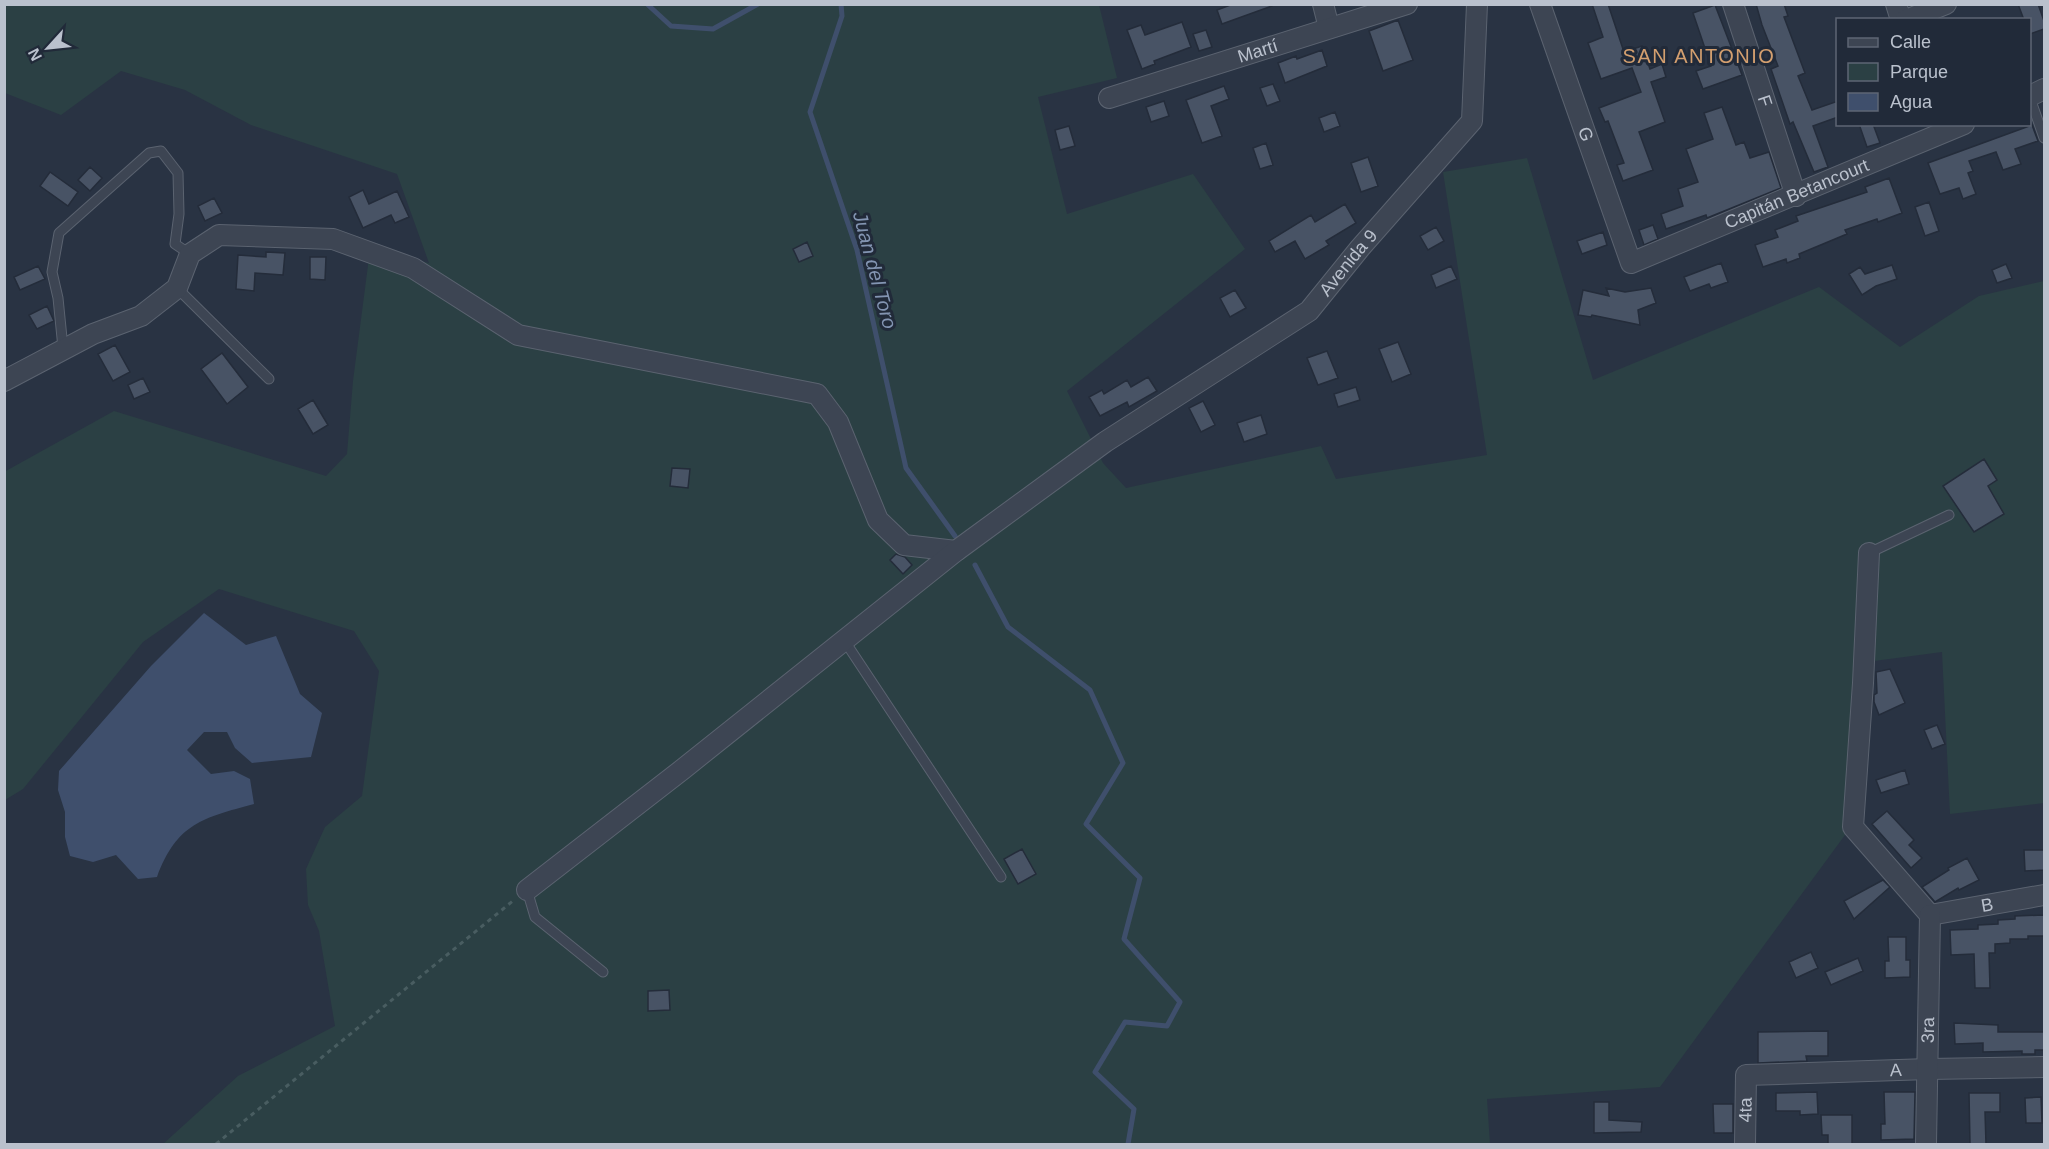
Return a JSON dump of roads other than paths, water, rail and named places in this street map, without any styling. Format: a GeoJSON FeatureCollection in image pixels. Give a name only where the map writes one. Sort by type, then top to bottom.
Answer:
{"type":"FeatureCollection","features":[{"type":"Feature","properties":{"kind":"street"},"geometry":{"type":"LineString","coordinates":[[1323,4],[1329,28]]}},
{"type":"Feature","properties":{"kind":"street","name":"Martí"},"geometry":{"type":"LineString","coordinates":[[1109,98],[1407,4]]}},
{"type":"Feature","properties":{"kind":"street","name":"Avenida 9"},"geometry":{"type":"LineString","coordinates":[[526,890],[956,551],[1105,442],[1309,311],[1360,248],[1472,121],[1477,4]]}},
{"type":"Feature","properties":{"kind":"street","name":"G"},"geometry":{"type":"LineString","coordinates":[[1540,4],[1631,263]]}},
{"type":"Feature","properties":{"kind":"street","name":"F"},"geometry":{"type":"LineString","coordinates":[[1733,4],[1796,196]]}},
{"type":"Feature","properties":{"kind":"street"},"geometry":{"type":"LineString","coordinates":[[1896,4],[1903,18]]}},
{"type":"Feature","properties":{"kind":"street"},"geometry":{"type":"LineString","coordinates":[[1909,18],[1946,4]]}},
{"type":"Feature","properties":{"kind":"street","name":"Capitán Betancourt"},"geometry":{"type":"LineString","coordinates":[[1631,263],[1796,196],[1940,130],[1956,126]]}},
{"type":"Feature","properties":{"kind":"street"},"geometry":{"type":"LineString","coordinates":[[4,381],[93,333],[141,316],[177,288],[190,254],[219,235],[333,239],[413,268],[518,335],[816,394],[838,422],[878,520],[904,545],[956,551]]}},
{"type":"Feature","properties":{"kind":"street"},"geometry":{"type":"LineString","coordinates":[[1869,553],[1853,827],[1930,915]]}},
{"type":"Feature","properties":{"kind":"street","name":"B"},"geometry":{"type":"LineString","coordinates":[[1930,915],[2044,895]]}},
{"type":"Feature","properties":{"kind":"street","name":"3ra"},"geometry":{"type":"LineString","coordinates":[[1926,1144],[1930,915]]}},
{"type":"Feature","properties":{"kind":"street","name":"A"},"geometry":{"type":"LineString","coordinates":[[1746,1075],[1929,1068],[2044,1067]]}},
{"type":"Feature","properties":{"kind":"street","name":"4ta"},"geometry":{"type":"LineString","coordinates":[[1745,1144],[1746,1075]]}},
{"type":"Feature","properties":{"kind":"lane"},"geometry":{"type":"LineString","coordinates":[[2031,100],[2044,138]]}},
{"type":"Feature","properties":{"kind":"lane"},"geometry":{"type":"LineString","coordinates":[[63,348],[58,298],[52,272],[59,233],[149,153],[161,151],[178,173],[179,214],[175,244],[190,254]]}},
{"type":"Feature","properties":{"kind":"lane"},"geometry":{"type":"LineString","coordinates":[[177,288],[269,379]]}},
{"type":"Feature","properties":{"kind":"lane"},"geometry":{"type":"LineString","coordinates":[[1869,553],[1949,515]]}},
{"type":"Feature","properties":{"kind":"lane"},"geometry":{"type":"LineString","coordinates":[[844,640],[1001,877]]}},
{"type":"Feature","properties":{"kind":"lane"},"geometry":{"type":"LineString","coordinates":[[526,890],[535,916],[603,972]]}},
{"type":"Feature","properties":{"kind":"water"},"geometry":{"type":"Polygon","coordinates":[[[204,613],[246,645],[276,636],[300,694],[322,713],[311,757],[252,763],[235,748],[227,732],[204,732],[187,750],[211,774],[234,771],[250,779],[254,804],[206,819],[183,834],[173,845],[157,877],[138,879],[116,855],[93,862],[70,856],[65,837],[65,812],[58,790],[59,771],[151,666],[204,613]]]}},
{"type":"Feature","properties":{"kind":"waterway","name":"Juan del Toro"},"geometry":{"type":"LineString","coordinates":[[647,4],[671,26],[713,29],[758,4]]}},
{"type":"Feature","properties":{"kind":"waterway","name":"Juan del Toro"},"geometry":{"type":"LineString","coordinates":[[841,4],[842,16],[810,112],[857,250],[906,468],[955,536]]}},
{"type":"Feature","properties":{"kind":"waterway","name":"Juan del Toro"},"geometry":{"type":"LineString","coordinates":[[975,565],[1008,627],[1090,690],[1123,763],[1086,824],[1140,878],[1124,939],[1180,1002],[1167,1026],[1125,1022],[1095,1072],[1134,1109],[1128,1144]]}},
{"type":"Feature","properties":{"kind":"district","name":"SAN ANTONIO"},"geometry":{"type":"Point","coordinates":[1699,56]}}]}
